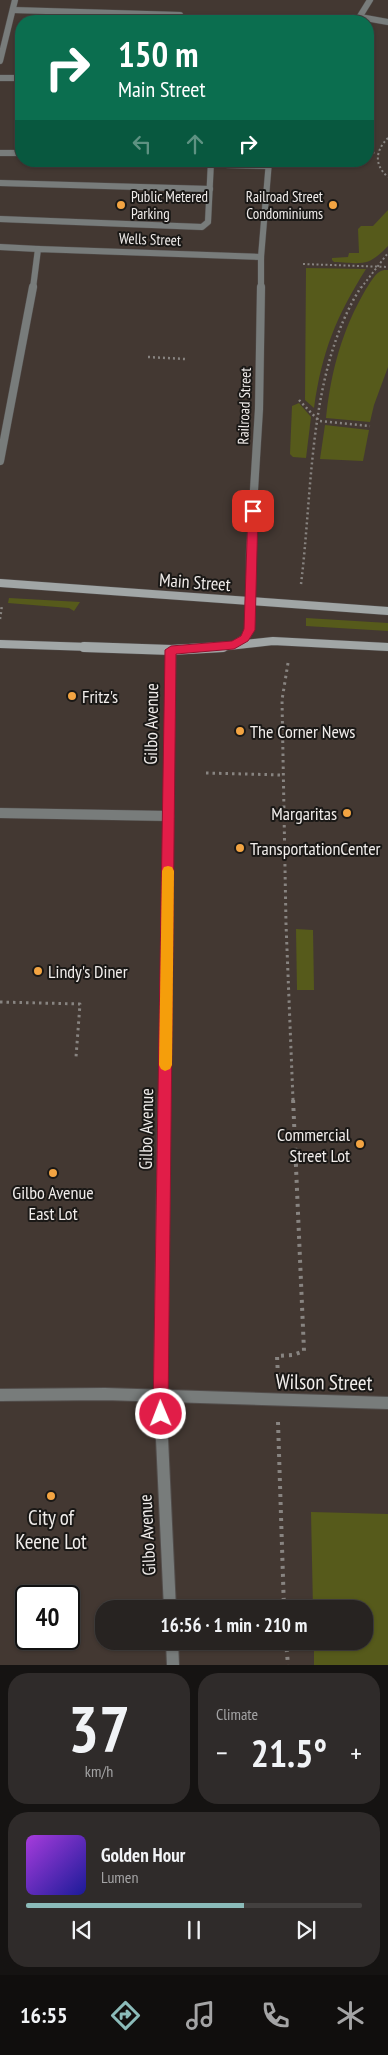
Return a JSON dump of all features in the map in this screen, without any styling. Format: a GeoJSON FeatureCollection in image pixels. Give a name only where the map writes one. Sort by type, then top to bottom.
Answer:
{"type":"FeatureCollection","features":[{"type":"Feature","properties":{"kind":"main road","name":"Main Street"},"geometry":{"type":"LineString","coordinates":[[0,583],[388,611]]}},
{"type":"Feature","properties":{"kind":"main road"},"geometry":{"type":"LineString","coordinates":[[0,644],[171,650],[273,641],[388,647]]}},
{"type":"Feature","properties":{"kind":"street"},"geometry":{"type":"LineString","coordinates":[[0,61],[15,0]]}},
{"type":"Feature","properties":{"kind":"street"},"geometry":{"type":"LineString","coordinates":[[361,15],[370,0]]}},
{"type":"Feature","properties":{"kind":"street"},"geometry":{"type":"LineString","coordinates":[[13,10],[180,15]]}},
{"type":"Feature","properties":{"kind":"street"},"geometry":{"type":"LineString","coordinates":[[374,21],[388,22]]}},
{"type":"Feature","properties":{"kind":"street"},"geometry":{"type":"LineString","coordinates":[[0,78],[15,78]]}},
{"type":"Feature","properties":{"kind":"street"},"geometry":{"type":"LineString","coordinates":[[0,154],[15,153]]}},
{"type":"Feature","properties":{"kind":"street"},"geometry":{"type":"LineString","coordinates":[[0,219],[202,227],[207,224],[211,167]]}},
{"type":"Feature","properties":{"kind":"street","name":"Railroad Street"},"geometry":{"type":"LineString","coordinates":[[234,645],[244,638],[250,630],[249,602],[259,409],[261,257],[268,167]]}},
{"type":"Feature","properties":{"kind":"street"},"geometry":{"type":"LineString","coordinates":[[0,183],[210,189]]}},
{"type":"Feature","properties":{"kind":"street","name":"Wells Street"},"geometry":{"type":"LineString","coordinates":[[0,247],[261,257]]}},
{"type":"Feature","properties":{"kind":"street"},"geometry":{"type":"LineString","coordinates":[[0,461],[31,302],[38,249]]}},
{"type":"Feature","properties":{"kind":"street","name":"Gilbo Avenue"},"geometry":{"type":"LineString","coordinates":[[170,1600],[160,1396],[171,650]]}},
{"type":"Feature","properties":{"kind":"street"},"geometry":{"type":"LineString","coordinates":[[0,812],[169,816]]}},
{"type":"Feature","properties":{"kind":"street","name":"Wilson Street"},"geometry":{"type":"LineString","coordinates":[[0,1395],[105,1394],[388,1403]]}},
{"type":"Feature","properties":{"kind":"street"},"geometry":{"type":"LineString","coordinates":[[172,1650],[173,1665]]}},
{"type":"Feature","properties":{"kind":"path"},"geometry":{"type":"LineString","coordinates":[[388,138],[382,143],[376,153],[377,164],[388,176]]}},
{"type":"Feature","properties":{"kind":"path"},"geometry":{"type":"LineString","coordinates":[[300,592],[313,458],[327,368],[341,325],[357,295],[376,266],[388,253]]}},
{"type":"Feature","properties":{"kind":"path"},"geometry":{"type":"LineString","coordinates":[[303,264],[388,267]]}},
{"type":"Feature","properties":{"kind":"path"},"geometry":{"type":"LineString","coordinates":[[148,357],[185,360]]}},
{"type":"Feature","properties":{"kind":"path"},"geometry":{"type":"LineString","coordinates":[[299,400],[319,420],[370,426]]}},
{"type":"Feature","properties":{"kind":"path"},"geometry":{"type":"LineString","coordinates":[[0,619],[3,599]]}},
{"type":"Feature","properties":{"kind":"path"},"geometry":{"type":"LineString","coordinates":[[277,1356],[297,1354],[304,1351],[287,954],[282,775],[282,700],[285,670]]}},
{"type":"Feature","properties":{"kind":"path"},"geometry":{"type":"LineString","coordinates":[[206,773],[282,775]]}},
{"type":"Feature","properties":{"kind":"path"},"geometry":{"type":"LineString","coordinates":[[0,1002],[80,1004],[76,1057]]}},
{"type":"Feature","properties":{"kind":"path"},"geometry":{"type":"LineString","coordinates":[[279,1446],[284,1600]]}},
{"type":"Feature","properties":{"kind":"path"},"geometry":{"type":"LineString","coordinates":[[287,1650],[288,1665]]}},
{"type":"Feature","properties":{"kind":"shaded area"},"geometry":{"type":"Polygon","coordinates":[[[0,0],[388,0],[388,1665],[0,1665],[0,0]]]}},
{"type":"Feature","properties":{"kind":"green space"},"geometry":{"type":"Polygon","coordinates":[[[388,210],[388,246],[381,253],[364,263],[334,262],[332,260],[332,258],[348,257],[349,253],[359,253],[358,229],[361,226],[373,226],[388,210]]]}},
{"type":"Feature","properties":{"kind":"green space"},"geometry":{"type":"Polygon","coordinates":[[[306,268],[366,269],[346,303],[332,335],[321,369],[314,408],[305,400],[306,268]]]}},
{"type":"Feature","properties":{"kind":"green space"},"geometry":{"type":"Polygon","coordinates":[[[384,270],[388,270],[388,367],[370,422],[326,418],[331,384],[344,335],[366,289],[376,275],[384,270]]]}},
{"type":"Feature","properties":{"kind":"green space"},"geometry":{"type":"Polygon","coordinates":[[[299,403],[311,417],[306,458],[293,457],[290,454],[292,406],[299,403]]]}},
{"type":"Feature","properties":{"kind":"green space"},"geometry":{"type":"Polygon","coordinates":[[[325,425],[369,430],[363,461],[320,459],[325,425]]]}},
{"type":"Feature","properties":{"kind":"green space"},"geometry":{"type":"Polygon","coordinates":[[[9,598],[80,602],[74,611],[69,608],[8,603],[9,598]]]}},
{"type":"Feature","properties":{"kind":"green space"},"geometry":{"type":"Polygon","coordinates":[[[306,618],[388,623],[388,631],[306,626],[306,618]]]}},
{"type":"Feature","properties":{"kind":"green space"},"geometry":{"type":"Polygon","coordinates":[[[296,929],[313,930],[314,990],[297,990],[296,929]]]}},
{"type":"Feature","properties":{"kind":"green space"},"geometry":{"type":"Polygon","coordinates":[[[311,1512],[388,1514],[388,1665],[314,1665],[314,1650],[373,1650],[373,1600],[313,1600],[311,1512]]]}},
{"type":"Feature","properties":{"kind":"slow traffic"},"geometry":{"type":"LineString","coordinates":[[165,1065],[168,871]]}},
{"type":"Feature","properties":{"kind":"place","name":"Public Metered Parking"},"geometry":{"type":"Point","coordinates":[121,205]}},
{"type":"Feature","properties":{"kind":"place","name":"Railroad Street Condominiums"},"geometry":{"type":"Point","coordinates":[333,205]}},
{"type":"Feature","properties":{"kind":"place","name":"Fritz's"},"geometry":{"type":"Point","coordinates":[72,696]}},
{"type":"Feature","properties":{"kind":"place","name":"The Corner News"},"geometry":{"type":"Point","coordinates":[240,731]}},
{"type":"Feature","properties":{"kind":"place","name":"Margaritas"},"geometry":{"type":"Point","coordinates":[347,813]}},
{"type":"Feature","properties":{"kind":"place","name":"TransportationCenter"},"geometry":{"type":"Point","coordinates":[240,848]}},
{"type":"Feature","properties":{"kind":"place","name":"Lindy's Diner"},"geometry":{"type":"Point","coordinates":[38,971]}},
{"type":"Feature","properties":{"kind":"place","name":"Commercial Street Lot"},"geometry":{"type":"Point","coordinates":[360,1144]}},
{"type":"Feature","properties":{"kind":"place","name":"Gilbo Avenue East Lot"},"geometry":{"type":"Point","coordinates":[53,1173]}},
{"type":"Feature","properties":{"kind":"place","name":"City of Keene Lot"},"geometry":{"type":"Point","coordinates":[51,1496]}},
{"type":"Feature","properties":{"kind":"route"},"geometry":{"type":"LineString","coordinates":[[161,1414],[171,650],[234,645],[244,638],[250,630],[250,555],[253,511]]}}]}
